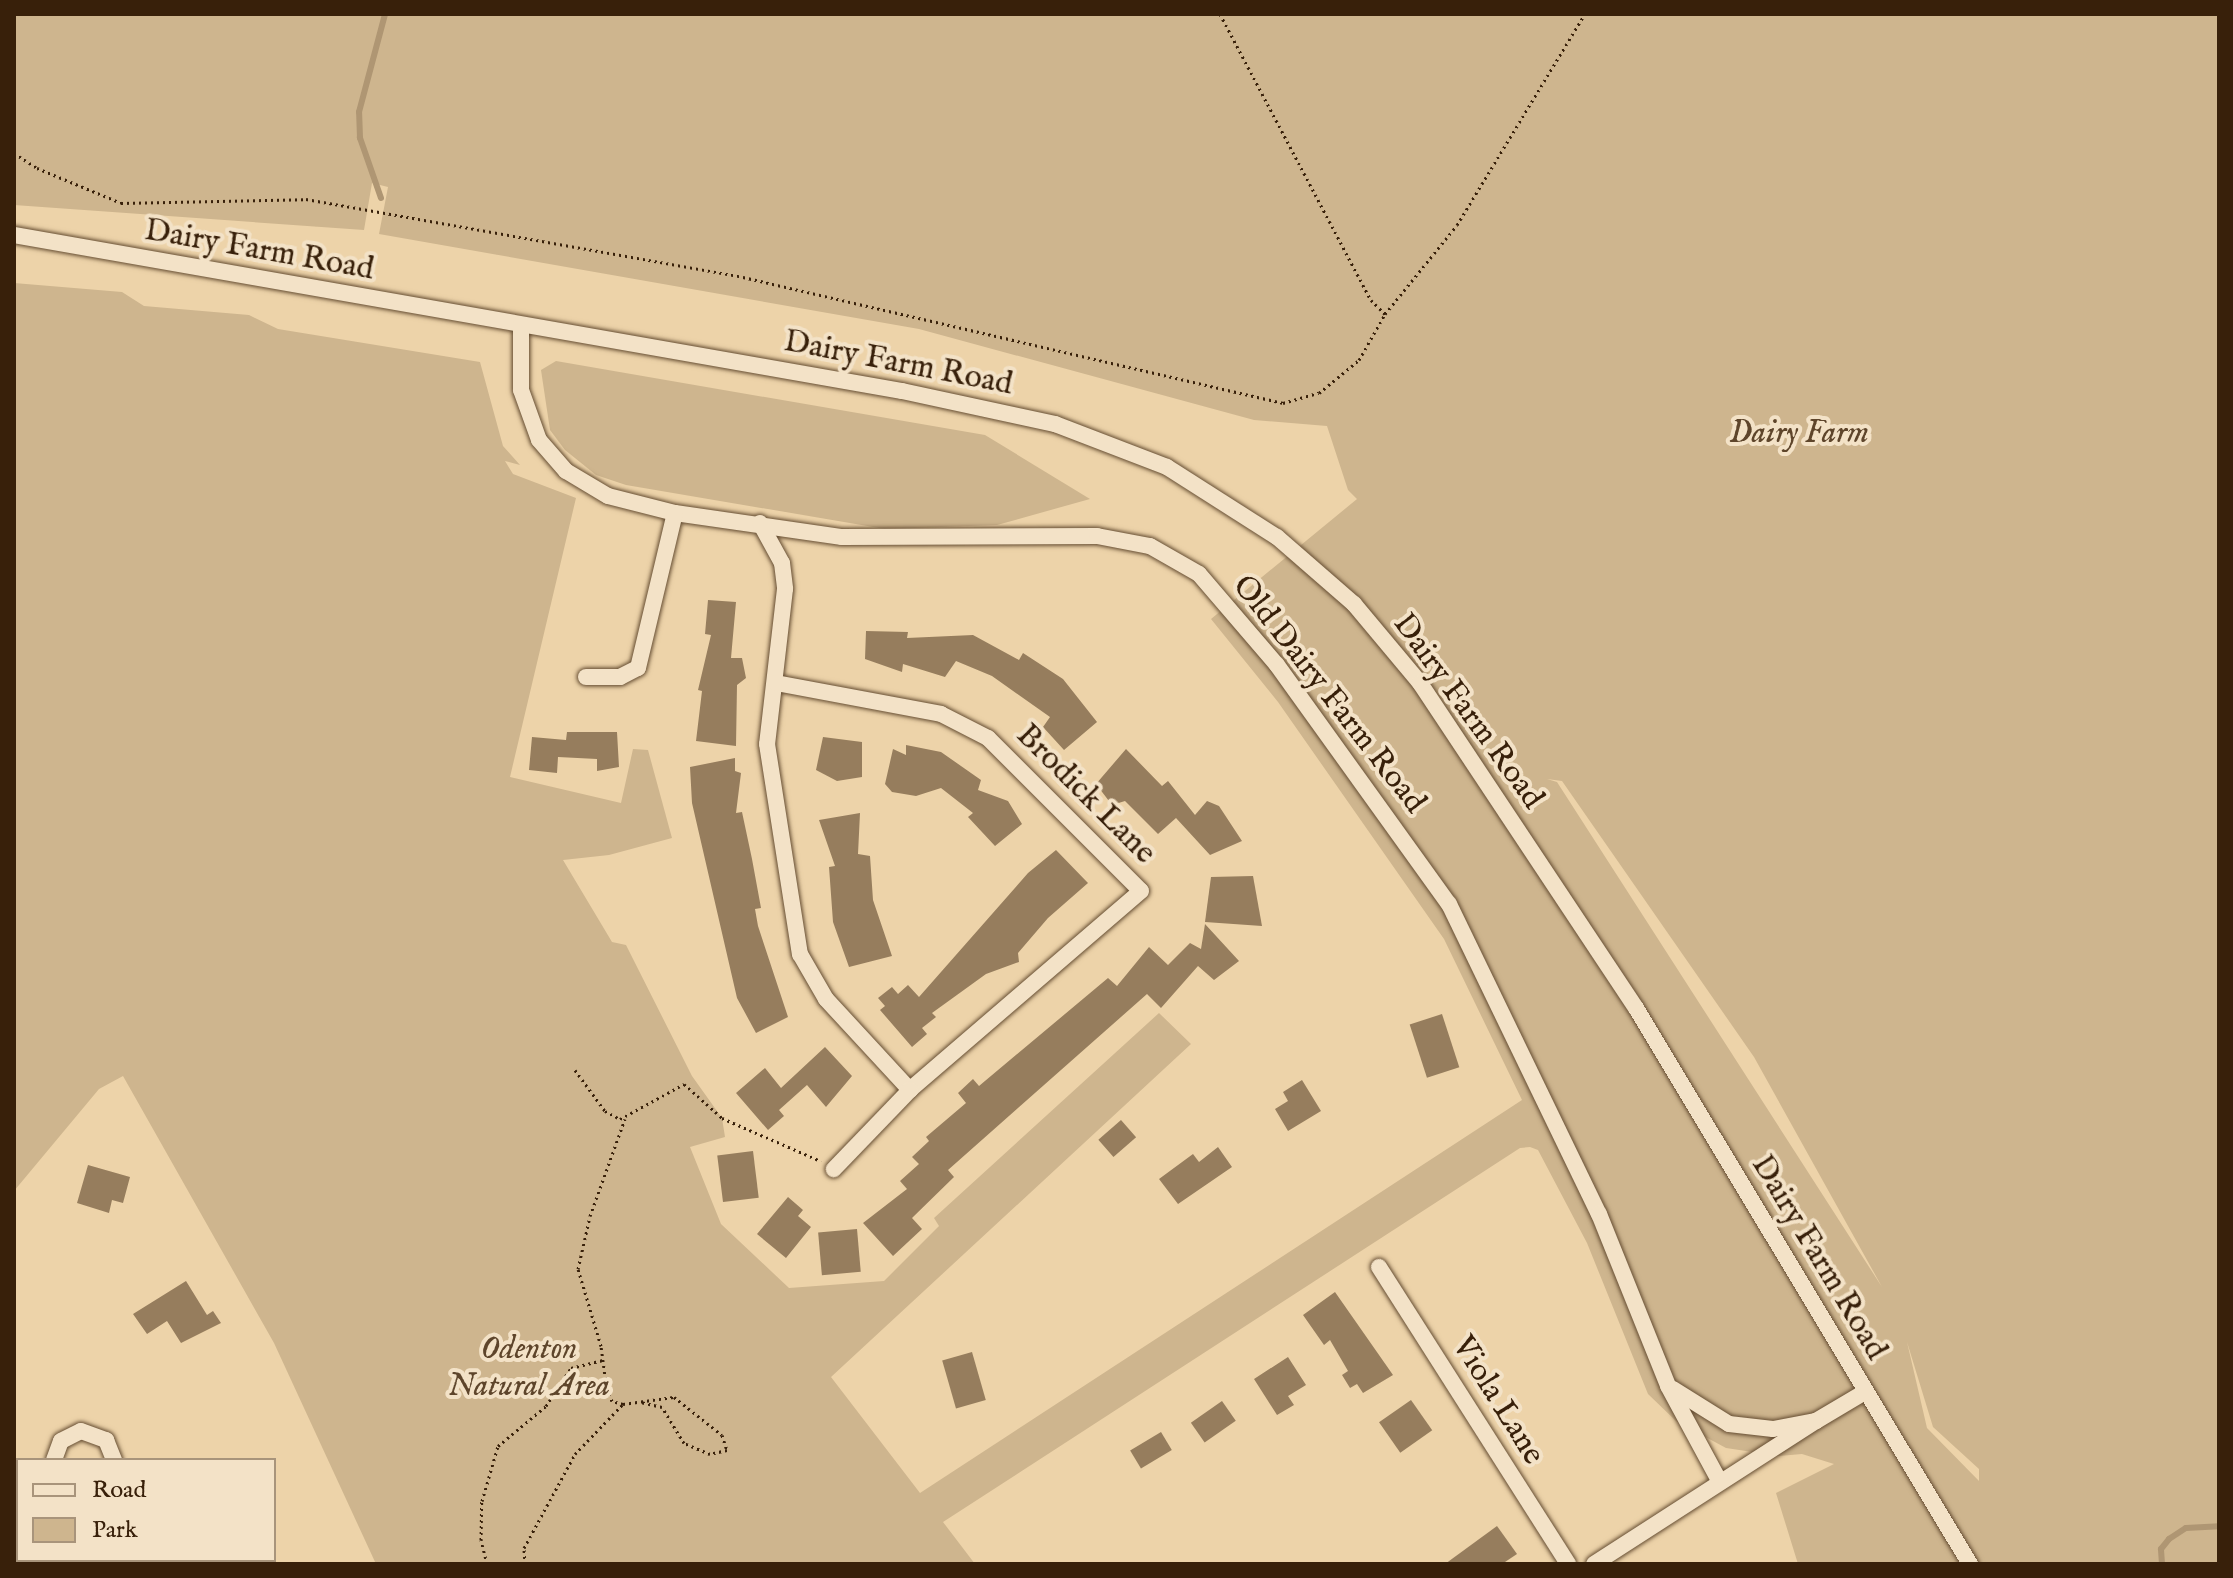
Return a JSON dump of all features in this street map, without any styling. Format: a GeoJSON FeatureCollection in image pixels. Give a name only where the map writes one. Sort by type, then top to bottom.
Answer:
{"type":"FeatureCollection","features":[{"type":"Feature","properties":{"kind":"street","name":"Dairy Farm Road"},"geometry":{"type":"LineString","coordinates":[[14,235],[902,391],[1055,424],[1167,467],[1277,537],[1354,604],[1420,683],[1636,1008],[1970,1564]]}},
{"type":"Feature","properties":{"kind":"street","name":"Old Dairy Farm Road"},"geometry":{"type":"LineString","coordinates":[[521,325],[521,390],[539,440],[551,456],[589,487],[675,513],[842,537],[912,541],[1097,536],[1150,546],[1199,574],[1277,665],[1449,904],[1599,1214],[1668,1386],[1720,1482]]}},
{"type":"Feature","properties":{"kind":"street"},"geometry":{"type":"LineString","coordinates":[[586,677],[620,677],[638,668],[675,513]]}},
{"type":"Feature","properties":{"kind":"street"},"geometry":{"type":"LineString","coordinates":[[760,523],[782,563],[776,683],[767,744],[800,954],[826,999],[910,1090]]}},
{"type":"Feature","properties":{"kind":"street","name":"Brodick Lane"},"geometry":{"type":"LineString","coordinates":[[776,683],[941,714],[988,738],[1141,891],[910,1090],[834,1169]]}},
{"type":"Feature","properties":{"kind":"street","name":"Viola Lane"},"geometry":{"type":"LineString","coordinates":[[1379,1267],[1568,1564]]}},
{"type":"Feature","properties":{"kind":"street"},"geometry":{"type":"LineString","coordinates":[[1668,1386],[1729,1424],[1773,1429],[1816,1421]]}},
{"type":"Feature","properties":{"kind":"street"},"geometry":{"type":"LineString","coordinates":[[1594,1564],[1865,1392]]}},
{"type":"Feature","properties":{"kind":"street"},"geometry":{"type":"LineString","coordinates":[[55,1458],[67,1436],[88,1431],[106,1440],[113,1458]]}},
{"type":"Feature","properties":{"kind":"path"},"geometry":{"type":"LineString","coordinates":[[1220,14],[1371,300],[1385,314]]}},
{"type":"Feature","properties":{"kind":"path"},"geometry":{"type":"LineString","coordinates":[[14,153],[37,168],[121,203],[306,199],[743,277],[1283,403],[1319,393],[1359,360],[1385,314],[1457,225],[1585,14]]}},
{"type":"Feature","properties":{"kind":"path"},"geometry":{"type":"LineString","coordinates":[[575,1070],[605,1111],[625,1122]]}},
{"type":"Feature","properties":{"kind":"path"},"geometry":{"type":"LineString","coordinates":[[640,1402],[662,1407],[684,1443],[710,1454],[727,1450],[722,1435],[674,1397],[623,1404],[612,1401],[607,1391],[604,1360],[578,1269],[590,1216],[625,1122],[684,1084],[722,1118],[834,1169]]}},
{"type":"Feature","properties":{"kind":"path"},"geometry":{"type":"LineString","coordinates":[[487,1564],[481,1540],[482,1501],[498,1446],[546,1406],[571,1368],[604,1360]]}},
{"type":"Feature","properties":{"kind":"path"},"geometry":{"type":"LineString","coordinates":[[525,1564],[524,1548],[575,1454],[623,1404]]}},
{"type":"Feature","properties":{"kind":"green space"},"geometry":{"type":"Polygon","coordinates":[[[14,14],[2219,14],[2219,1564],[1798,1564],[1776,1493],[1834,1464],[1802,1454],[1779,1456],[1726,1448],[1676,1421],[1648,1394],[1587,1243],[1538,1150],[1530,1147],[1520,1148],[943,1522],[975,1564],[376,1564],[274,1343],[123,1076],[99,1089],[14,1191],[14,283],[122,292],[144,306],[249,315],[278,329],[480,362],[503,446],[520,465],[505,461],[513,474],[576,498],[510,777],[621,803],[633,749],[648,750],[672,838],[609,855],[563,860],[612,942],[626,945],[692,1076],[722,1118],[725,1137],[690,1147],[721,1224],[789,1288],[884,1281],[939,1226],[934,1218],[1159,1013],[1191,1044],[831,1377],[920,1493],[1522,1100],[1444,939],[1278,702],[1211,619],[1357,499],[1348,490],[1327,426],[1254,420],[919,329],[379,234],[388,187],[372,183],[364,230],[14,205],[14,14]],[[1547,779],[1557,782],[1882,1287],[1754,1057],[1562,781],[1547,779]],[[1907,1342],[1927,1428],[1979,1481],[1979,1469],[1933,1427],[1907,1342]]]}},
{"type":"Feature","properties":{"kind":"green space"},"geometry":{"type":"Polygon","coordinates":[[[556,361],[985,435],[1090,499],[997,525],[885,529],[626,485],[596,475],[565,450],[550,430],[541,370],[556,361]]]}},
{"type":"Feature","properties":{"kind":"building"},"geometry":{"type":"Polygon","coordinates":[[[708,600],[736,602],[731,658],[742,658],[746,678],[737,685],[736,746],[696,741],[702,691],[698,690],[711,635],[705,634],[708,600]]]}},
{"type":"Feature","properties":{"kind":"building"},"geometry":{"type":"Polygon","coordinates":[[[866,631],[908,632],[907,638],[973,635],[1019,660],[1023,653],[1063,679],[1097,722],[1064,750],[1043,727],[1050,717],[992,676],[956,661],[945,677],[903,664],[902,672],[865,659],[866,631]]]}},
{"type":"Feature","properties":{"kind":"building"},"geometry":{"type":"Polygon","coordinates":[[[567,732],[617,732],[619,767],[597,771],[597,759],[558,757],[557,773],[529,770],[532,737],[566,740],[567,732]]]}},
{"type":"Feature","properties":{"kind":"building"},"geometry":{"type":"Polygon","coordinates":[[[823,737],[862,742],[862,777],[837,781],[816,770],[823,737]]]}},
{"type":"Feature","properties":{"kind":"building"},"geometry":{"type":"Polygon","coordinates":[[[906,745],[941,752],[981,780],[978,790],[1008,801],[1022,824],[995,846],[968,817],[973,813],[941,788],[916,796],[892,792],[885,784],[893,749],[906,755],[906,745]]]}},
{"type":"Feature","properties":{"kind":"building"},"geometry":{"type":"Polygon","coordinates":[[[1126,749],[1162,786],[1168,781],[1195,815],[1207,801],[1219,806],[1242,841],[1210,855],[1176,818],[1158,834],[1125,801],[1112,805],[1096,784],[1126,749]]]}},
{"type":"Feature","properties":{"kind":"building"},"geometry":{"type":"Polygon","coordinates":[[[735,758],[735,771],[741,773],[736,813],[742,812],[752,859],[761,908],[755,909],[758,926],[788,1017],[756,1033],[737,998],[692,803],[690,767],[735,758]]]}},
{"type":"Feature","properties":{"kind":"building"},"geometry":{"type":"Polygon","coordinates":[[[860,813],[858,854],[870,856],[873,900],[892,956],[849,967],[833,922],[829,867],[835,866],[819,820],[860,813]]]}},
{"type":"Feature","properties":{"kind":"building"},"geometry":{"type":"Polygon","coordinates":[[[1056,850],[1088,883],[1048,918],[1018,953],[1019,962],[986,974],[932,1013],[936,1017],[922,1028],[927,1034],[912,1047],[880,1010],[885,1006],[878,998],[892,987],[898,994],[908,985],[919,997],[1028,873],[1056,850]]]}},
{"type":"Feature","properties":{"kind":"building"},"geometry":{"type":"Polygon","coordinates":[[[1253,876],[1262,926],[1205,922],[1211,877],[1253,876]]]}},
{"type":"Feature","properties":{"kind":"building"},"geometry":{"type":"Polygon","coordinates":[[[1205,924],[1239,961],[1214,980],[1198,966],[1161,1008],[1147,994],[948,1170],[954,1177],[912,1218],[922,1229],[893,1256],[863,1223],[907,1189],[900,1181],[919,1164],[912,1157],[929,1141],[926,1137],[966,1103],[958,1093],[973,1079],[979,1086],[1108,978],[1117,986],[1149,947],[1168,965],[1190,943],[1201,949],[1205,924]]]}},
{"type":"Feature","properties":{"kind":"building"},"geometry":{"type":"Polygon","coordinates":[[[1442,1014],[1459,1067],[1427,1078],[1410,1025],[1442,1014]]]}},
{"type":"Feature","properties":{"kind":"building"},"geometry":{"type":"Polygon","coordinates":[[[825,1047],[852,1076],[826,1107],[807,1085],[779,1110],[784,1116],[768,1130],[736,1093],[765,1068],[781,1088],[825,1047]]]}},
{"type":"Feature","properties":{"kind":"building"},"geometry":{"type":"Polygon","coordinates":[[[1302,1080],[1321,1111],[1288,1131],[1275,1109],[1288,1101],[1283,1092],[1302,1080]]]}},
{"type":"Feature","properties":{"kind":"building"},"geometry":{"type":"Polygon","coordinates":[[[1121,1120],[1136,1137],[1113,1157],[1098,1140],[1121,1120]]]}},
{"type":"Feature","properties":{"kind":"building"},"geometry":{"type":"Polygon","coordinates":[[[1218,1147],[1232,1167],[1178,1204],[1159,1179],[1193,1154],[1199,1162],[1218,1147]]]}},
{"type":"Feature","properties":{"kind":"building"},"geometry":{"type":"Polygon","coordinates":[[[753,1151],[759,1198],[723,1202],[717,1155],[753,1151]]]}},
{"type":"Feature","properties":{"kind":"building"},"geometry":{"type":"Polygon","coordinates":[[[88,1165],[130,1177],[123,1203],[112,1200],[109,1213],[77,1203],[88,1165]]]}},
{"type":"Feature","properties":{"kind":"building"},"geometry":{"type":"Polygon","coordinates":[[[788,1197],[803,1210],[798,1216],[811,1227],[786,1258],[757,1234],[788,1197]]]}},
{"type":"Feature","properties":{"kind":"building"},"geometry":{"type":"Polygon","coordinates":[[[857,1229],[861,1272],[822,1275],[818,1232],[857,1229]]]}},
{"type":"Feature","properties":{"kind":"building"},"geometry":{"type":"Polygon","coordinates":[[[186,1281],[207,1315],[213,1311],[221,1323],[181,1343],[167,1321],[147,1334],[133,1314],[186,1281]]]}},
{"type":"Feature","properties":{"kind":"building"},"geometry":{"type":"Polygon","coordinates":[[[1335,1292],[1393,1375],[1363,1393],[1357,1384],[1350,1388],[1342,1375],[1348,1371],[1330,1340],[1324,1345],[1303,1315],[1335,1292]]]}},
{"type":"Feature","properties":{"kind":"building"},"geometry":{"type":"Polygon","coordinates":[[[972,1352],[986,1400],[956,1409],[942,1361],[972,1352]]]}},
{"type":"Feature","properties":{"kind":"building"},"geometry":{"type":"Polygon","coordinates":[[[1288,1357],[1306,1385],[1288,1396],[1294,1405],[1277,1415],[1254,1379],[1288,1357]]]}},
{"type":"Feature","properties":{"kind":"building"},"geometry":{"type":"Polygon","coordinates":[[[1411,1400],[1432,1430],[1400,1453],[1379,1422],[1411,1400]]]}},
{"type":"Feature","properties":{"kind":"building"},"geometry":{"type":"Polygon","coordinates":[[[1222,1401],[1236,1421],[1205,1442],[1191,1423],[1222,1401]]]}},
{"type":"Feature","properties":{"kind":"building"},"geometry":{"type":"Polygon","coordinates":[[[1161,1432],[1172,1450],[1141,1469],[1130,1451],[1161,1432]]]}},
{"type":"Feature","properties":{"kind":"building"},"geometry":{"type":"Polygon","coordinates":[[[1497,1526],[1517,1554],[1502,1564],[1445,1564],[1497,1526]]]}},
{"type":"Feature","properties":{"kind":"waterway"},"geometry":{"type":"LineString","coordinates":[[381,198],[360,138],[359,112],[385,14]]}},
{"type":"Feature","properties":{"kind":"waterway"},"geometry":{"type":"LineString","coordinates":[[2162,1564],[2161,1549],[2169,1539],[2186,1528],[2219,1526]]}},
{"type":"Feature","properties":{"kind":"park label","name":"Dairy Farm"},"geometry":{"type":"Point","coordinates":[1799,434]}},
{"type":"Feature","properties":{"kind":"park label","name":"Odenton Natural Area"},"geometry":{"type":"Point","coordinates":[529,1370]}}]}
